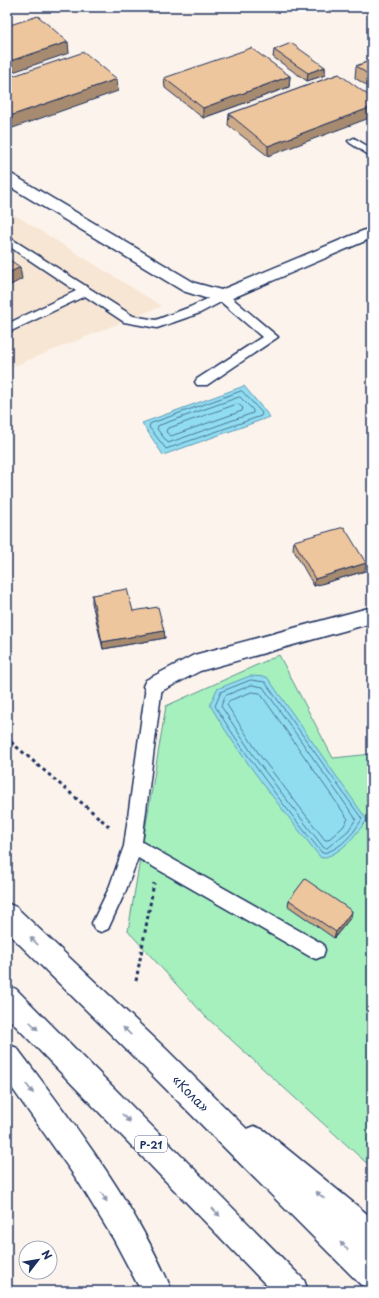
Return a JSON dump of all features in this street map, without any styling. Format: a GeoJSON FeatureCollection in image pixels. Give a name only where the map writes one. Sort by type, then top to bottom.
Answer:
{"type":"FeatureCollection","features":[{"type":"Feature","properties":{"kind":"main road"},"geometry":{"type":"LineString","coordinates":[[7,178],[189,287],[205,294],[222,296],[372,232]]}},
{"type":"Feature","properties":{"kind":"main road"},"geometry":{"type":"LineString","coordinates":[[154,686],[194,664],[372,615]]}},
{"type":"Feature","properties":{"kind":"main road","name":"«Кола»"},"geometry":{"type":"LineString","coordinates":[[7,915],[155,1058],[372,1274]]}},
{"type":"Feature","properties":{"kind":"main road","name":"Р-21"},"geometry":{"type":"LineString","coordinates":[[7,998],[293,1291]]}},
{"type":"Feature","properties":{"kind":"main road"},"geometry":{"type":"LineString","coordinates":[[7,1058],[66,1136],[129,1238],[157,1291]]}},
{"type":"Feature","properties":{"kind":"main road"},"geometry":{"type":"LineString","coordinates":[[155,1058],[372,1237]]}},
{"type":"Feature","properties":{"kind":"lane"},"geometry":{"type":"LineString","coordinates":[[354,141],[372,154]]}},
{"type":"Feature","properties":{"kind":"lane"},"geometry":{"type":"LineString","coordinates":[[7,240],[129,319],[157,324],[195,310],[222,296],[271,338],[202,382]]}},
{"type":"Feature","properties":{"kind":"lane"},"geometry":{"type":"LineString","coordinates":[[7,329],[86,291]]}},
{"type":"Feature","properties":{"kind":"lane"},"geometry":{"type":"LineString","coordinates":[[101,923],[117,890],[133,846],[154,686]]}},
{"type":"Feature","properties":{"kind":"lane"},"geometry":{"type":"LineString","coordinates":[[133,846],[316,950]]}},
{"type":"Feature","properties":{"kind":"path"},"geometry":{"type":"LineString","coordinates":[[7,739],[133,846]]}},
{"type":"Feature","properties":{"kind":"path"},"geometry":{"type":"LineString","coordinates":[[136,981],[158,860]]}},
{"type":"Feature","properties":{"kind":"shaded area"},"geometry":{"type":"Polygon","coordinates":[[[7,210],[162,306],[7,369],[7,210]]]}},
{"type":"Feature","properties":{"kind":"green space"},"geometry":{"type":"Polygon","coordinates":[[[279,655],[333,758],[372,754],[372,1168],[205,1016],[128,931],[166,706],[279,655]]]}},
{"type":"Feature","properties":{"kind":"water"},"geometry":{"type":"Polygon","coordinates":[[[244,386],[270,417],[163,455],[142,423],[244,386]]]}},
{"type":"Feature","properties":{"kind":"water"},"geometry":{"type":"Polygon","coordinates":[[[250,676],[267,677],[367,820],[347,844],[335,853],[321,858],[249,765],[210,705],[217,689],[250,676]]]}},
{"type":"Feature","properties":{"kind":"building"},"geometry":{"type":"Polygon","coordinates":[[[38,16],[68,42],[7,62],[7,26],[38,16]]]}},
{"type":"Feature","properties":{"kind":"building"},"geometry":{"type":"Polygon","coordinates":[[[291,43],[325,67],[308,73],[274,50],[291,43]]]}},
{"type":"Feature","properties":{"kind":"building"},"geometry":{"type":"Polygon","coordinates":[[[251,48],[290,76],[203,108],[164,78],[251,48]]]}},
{"type":"Feature","properties":{"kind":"building"},"geometry":{"type":"Polygon","coordinates":[[[84,52],[117,79],[7,117],[7,78],[84,52]]]}},
{"type":"Feature","properties":{"kind":"building"},"geometry":{"type":"Polygon","coordinates":[[[372,60],[372,77],[356,66],[372,60]]]}},
{"type":"Feature","properties":{"kind":"building"},"geometry":{"type":"Polygon","coordinates":[[[339,74],[372,98],[372,107],[268,146],[229,114],[339,74]]]}},
{"type":"Feature","properties":{"kind":"building"},"geometry":{"type":"Polygon","coordinates":[[[7,258],[20,267],[7,274],[7,258]]]}},
{"type":"Feature","properties":{"kind":"building"},"geometry":{"type":"Polygon","coordinates":[[[344,527],[366,563],[315,579],[294,541],[344,527]]]}},
{"type":"Feature","properties":{"kind":"building"},"geometry":{"type":"Polygon","coordinates":[[[127,589],[133,611],[158,607],[164,631],[102,642],[92,595],[127,589]]]}},
{"type":"Feature","properties":{"kind":"building"},"geometry":{"type":"Polygon","coordinates":[[[305,879],[352,911],[336,932],[289,900],[305,879]]]}}]}
